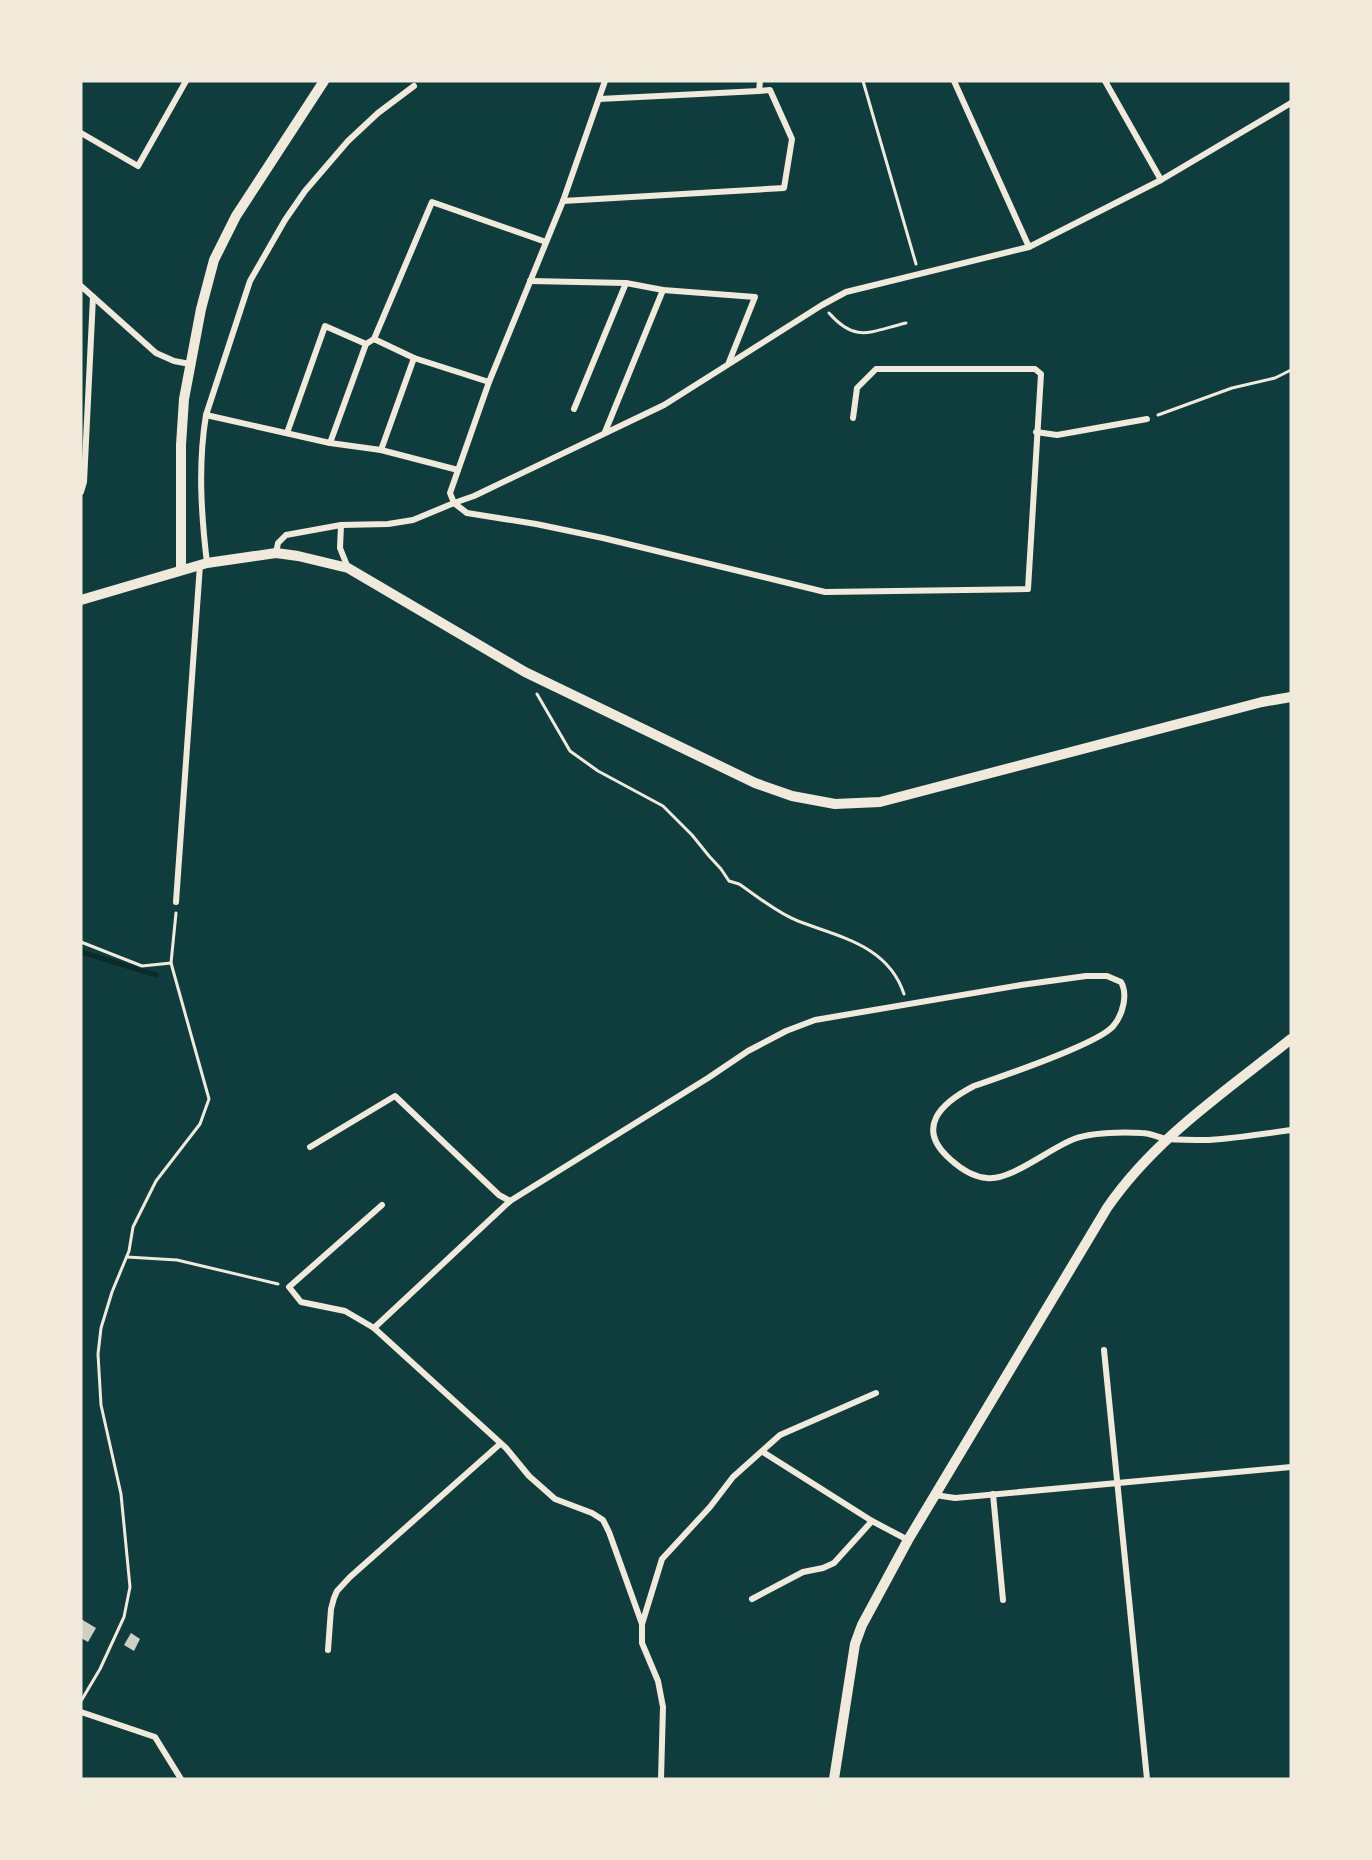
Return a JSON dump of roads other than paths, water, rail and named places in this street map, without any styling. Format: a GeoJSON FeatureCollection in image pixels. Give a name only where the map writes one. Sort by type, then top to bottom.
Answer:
{"type":"FeatureCollection","features":[{"type":"Feature","properties":{"kind":"street"},"geometry":{"type":"LineString","coordinates":[[81,134],[138,166],[186,81]]}},
{"type":"Feature","properties":{"kind":"street"},"geometry":{"type":"LineString","coordinates":[[181,570],[181,444],[184,399],[214,260],[236,216],[324,81]]}},
{"type":"Feature","properties":{"kind":"street"},"geometry":{"type":"LineString","coordinates":[[605,81],[563,201],[489,382],[450,493],[454,502],[467,513],[603,538],[825,592],[1028,589],[1041,374],[1035,369],[876,369],[857,388],[853,418]]}},
{"type":"Feature","properties":{"kind":"street"},"geometry":{"type":"LineString","coordinates":[[759,91],[760,81]]}},
{"type":"Feature","properties":{"kind":"street"},"geometry":{"type":"LineString","coordinates":[[954,81],[1029,247]]}},
{"type":"Feature","properties":{"kind":"street"},"geometry":{"type":"LineString","coordinates":[[1105,81],[1161,180]]}},
{"type":"Feature","properties":{"kind":"street"},"geometry":{"type":"LineString","coordinates":[[176,902],[203,563],[201,507],[203,435],[206,415],[250,280],[285,220],[305,191],[348,141],[378,113],[414,86]]}},
{"type":"Feature","properties":{"kind":"street"},"geometry":{"type":"LineString","coordinates":[[563,201],[784,188],[792,139],[770,90],[599,99]]}},
{"type":"Feature","properties":{"kind":"street"},"geometry":{"type":"LineString","coordinates":[[276,553],[278,543],[286,535],[341,525],[388,524],[413,520],[474,496],[664,405],[728,363],[846,292],[1029,247],[1161,180],[1291,103]]}},
{"type":"Feature","properties":{"kind":"street"},"geometry":{"type":"LineString","coordinates":[[330,443],[366,344],[374,339],[432,202],[546,242]]}},
{"type":"Feature","properties":{"kind":"street"},"geometry":{"type":"LineString","coordinates":[[530,281],[626,283],[663,290],[755,297],[728,363]]}},
{"type":"Feature","properties":{"kind":"street"},"geometry":{"type":"LineString","coordinates":[[574,409],[626,283]]}},
{"type":"Feature","properties":{"kind":"street"},"geometry":{"type":"LineString","coordinates":[[81,286],[156,353],[174,361],[190,364]]}},
{"type":"Feature","properties":{"kind":"street"},"geometry":{"type":"LineString","coordinates":[[605,432],[663,290]]}},
{"type":"Feature","properties":{"kind":"street"},"geometry":{"type":"LineString","coordinates":[[81,492],[84,482],[93,297]]}},
{"type":"Feature","properties":{"kind":"street"},"geometry":{"type":"LineString","coordinates":[[287,433],[325,326],[366,344]]}},
{"type":"Feature","properties":{"kind":"street"},"geometry":{"type":"LineString","coordinates":[[374,339],[414,358],[489,382]]}},
{"type":"Feature","properties":{"kind":"street"},"geometry":{"type":"LineString","coordinates":[[381,450],[414,358]]}},
{"type":"Feature","properties":{"kind":"street"},"geometry":{"type":"LineString","coordinates":[[206,415],[330,443],[381,450],[458,470]]}},
{"type":"Feature","properties":{"kind":"street"},"geometry":{"type":"LineString","coordinates":[[1036,432],[1057,435],[1147,418]]}},
{"type":"Feature","properties":{"kind":"street"},"geometry":{"type":"LineString","coordinates":[[341,525],[340,548],[348,568]]}},
{"type":"Feature","properties":{"kind":"street"},"geometry":{"type":"LineString","coordinates":[[81,600],[203,563],[276,553],[348,568],[525,672],[755,783],[792,796],[836,804],[880,802],[1262,702],[1291,697]]}},
{"type":"Feature","properties":{"kind":"street"},"geometry":{"type":"LineString","coordinates":[[374,1328],[510,1201],[699,1084],[748,1050],[786,1031],[815,1020],[1021,985],[1096,975],[1116,978],[1124,987],[1123,1004],[1114,1026],[1103,1035],[974,1086],[960,1094],[939,1113],[932,1131],[933,1140],[950,1160],[969,1173],[988,1178],[1005,1175],[1074,1139],[1107,1133],[1144,1133],[1166,1139],[1222,1139],[1291,1130]]}},
{"type":"Feature","properties":{"kind":"street"},"geometry":{"type":"LineString","coordinates":[[834,1779],[855,1644],[862,1625],[908,1540],[1107,1208],[1129,1178],[1166,1139],[1291,1039]]}},
{"type":"Feature","properties":{"kind":"street"},"geometry":{"type":"LineString","coordinates":[[310,1147],[395,1096],[499,1195],[510,1201]]}},
{"type":"Feature","properties":{"kind":"street"},"geometry":{"type":"LineString","coordinates":[[382,1205],[289,1287],[301,1302],[345,1311],[374,1328],[500,1444],[555,1499],[592,1513],[603,1520],[642,1624]]}},
{"type":"Feature","properties":{"kind":"street"},"geometry":{"type":"LineString","coordinates":[[1104,1350],[1147,1779]]}},
{"type":"Feature","properties":{"kind":"street"},"geometry":{"type":"LineString","coordinates":[[661,1779],[663,1707],[658,1681],[642,1643],[642,1624],[662,1559],[710,1507],[733,1477],[780,1435],[876,1393]]}},
{"type":"Feature","properties":{"kind":"street"},"geometry":{"type":"LineString","coordinates":[[328,1650],[331,1609],[337,1591],[500,1444]]}},
{"type":"Feature","properties":{"kind":"street"},"geometry":{"type":"LineString","coordinates":[[763,1452],[872,1521],[908,1540]]}},
{"type":"Feature","properties":{"kind":"street"},"geometry":{"type":"LineString","coordinates":[[935,1495],[955,1497],[1291,1467]]}},
{"type":"Feature","properties":{"kind":"street"},"geometry":{"type":"LineString","coordinates":[[993,1494],[1004,1600]]}},
{"type":"Feature","properties":{"kind":"street"},"geometry":{"type":"LineString","coordinates":[[753,1599],[803,1572],[834,1563],[872,1521]]}},
{"type":"Feature","properties":{"kind":"street"},"geometry":{"type":"LineString","coordinates":[[81,1712],[155,1737],[181,1779]]}},
{"type":"Feature","properties":{"kind":"waterway"},"geometry":{"type":"LineString","coordinates":[[81,952],[156,975]]}}]}
